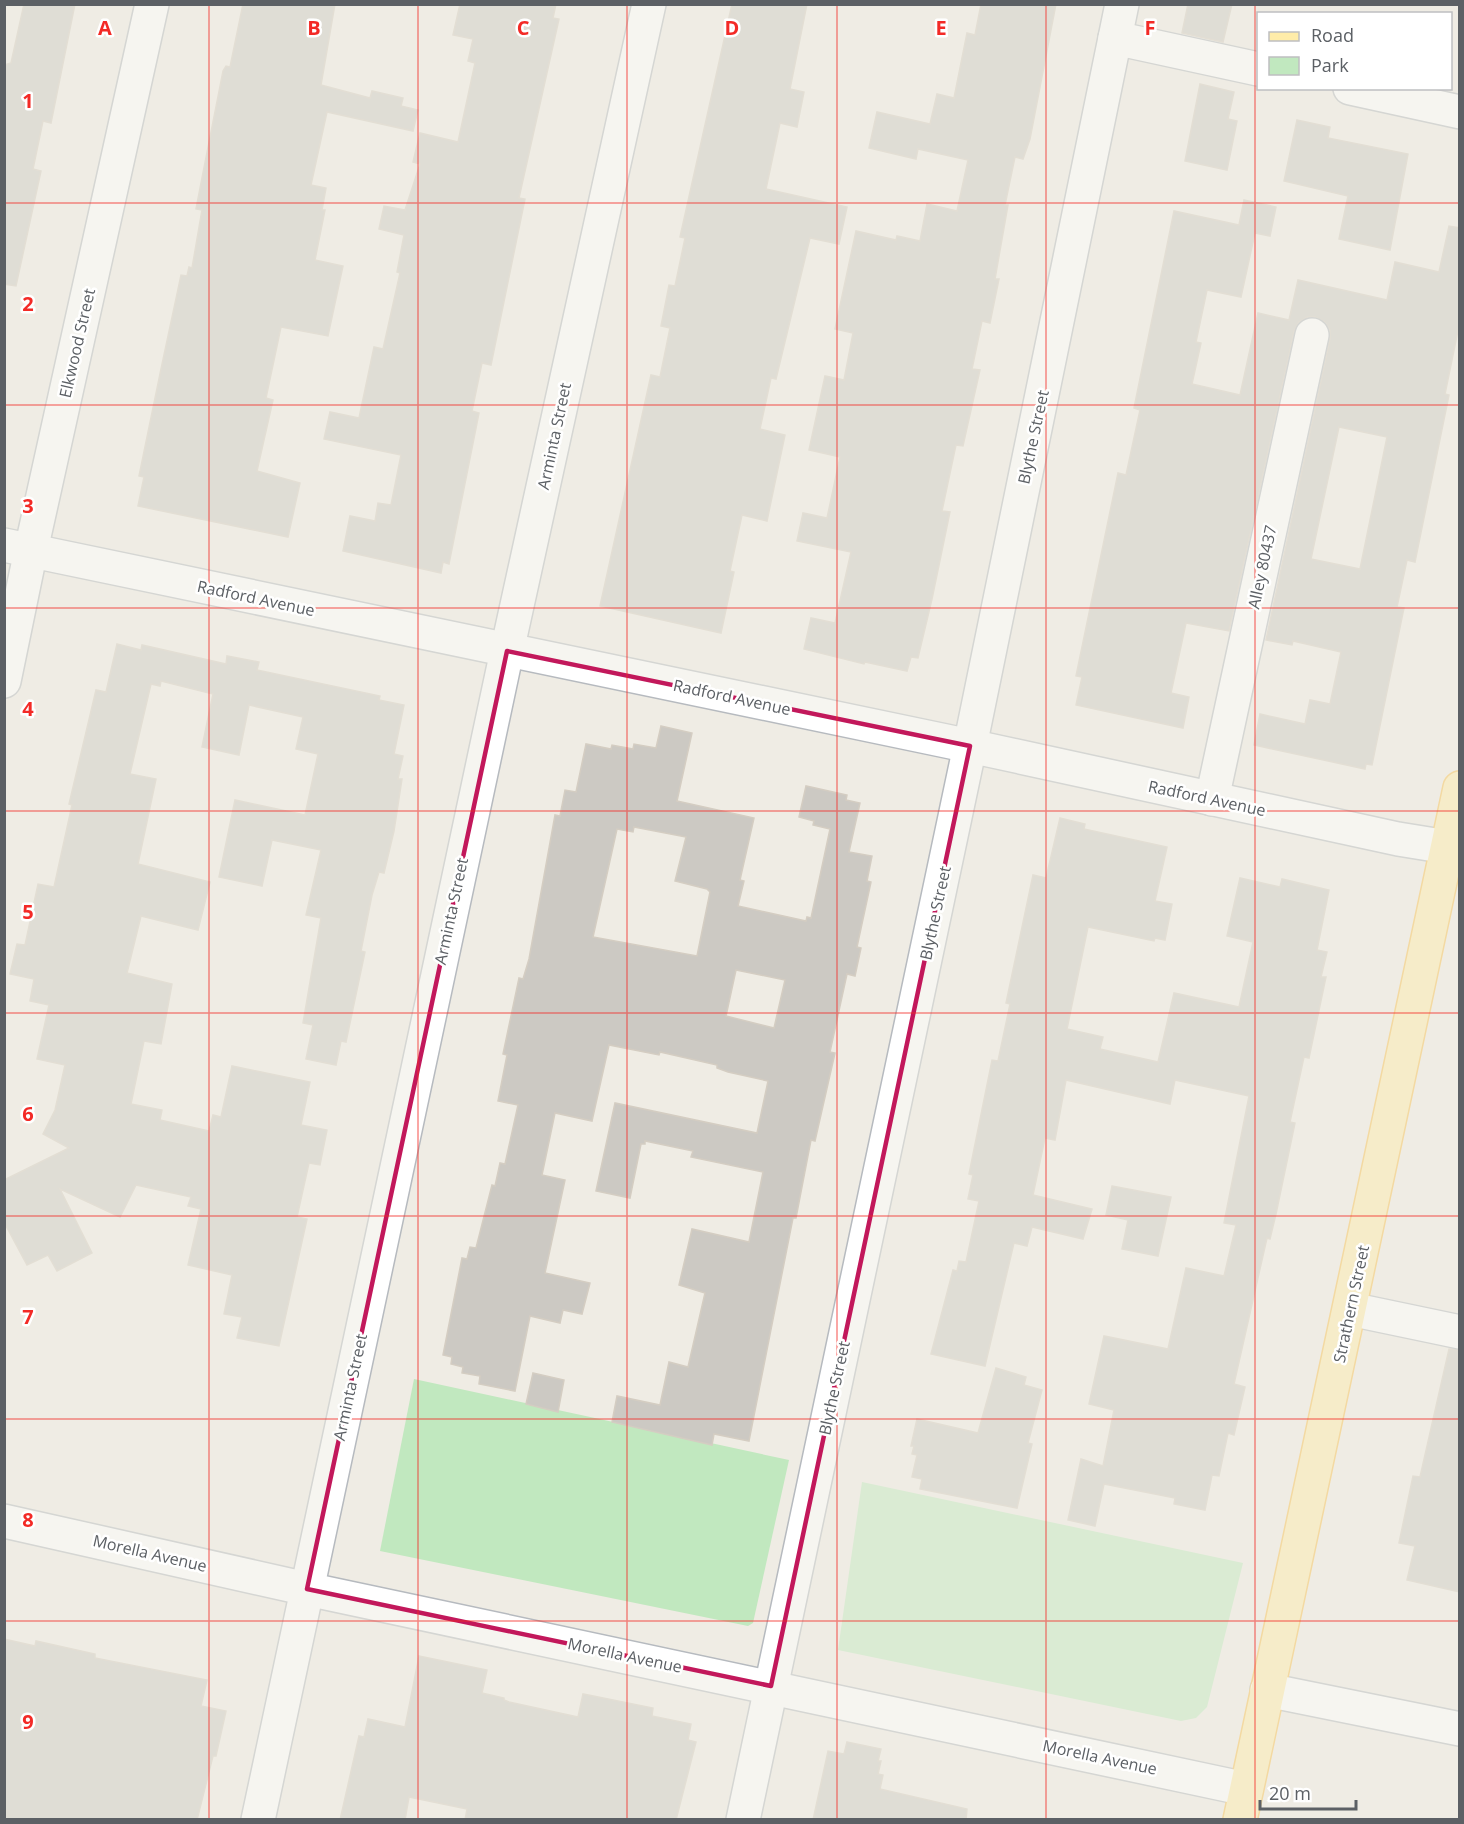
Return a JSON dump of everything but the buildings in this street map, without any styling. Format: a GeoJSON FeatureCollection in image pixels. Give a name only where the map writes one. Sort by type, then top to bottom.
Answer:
{"type":"FeatureCollection","features":[{"type":"Feature","properties":{"kind":"main road","name":"Strathern Street"},"geometry":{"type":"LineString","coordinates":[[1243,1804],[1453,848],[1460,788]]}},
{"type":"Feature","properties":{"kind":"street","name":"Elkwood Street"},"geometry":{"type":"LineString","coordinates":[[4,681],[18,548],[152,4]]}},
{"type":"Feature","properties":{"kind":"street","name":"Arminta Street"},"geometry":{"type":"LineString","coordinates":[[258,1820],[507,651],[649,4]]}},
{"type":"Feature","properties":{"kind":"street","name":"Blythe Street"},"geometry":{"type":"LineString","coordinates":[[743,1820],[970,746],[1122,4]]}},
{"type":"Feature","properties":{"kind":"street"},"geometry":{"type":"LineString","coordinates":[[1115,38],[1257,69]]}},
{"type":"Feature","properties":{"kind":"street"},"geometry":{"type":"LineString","coordinates":[[1359,90],[1460,112]]}},
{"type":"Feature","properties":{"kind":"street","name":"Alley 80437"},"geometry":{"type":"LineString","coordinates":[[1212,799],[1312,335]]}},
{"type":"Feature","properties":{"kind":"street","name":"Radford Avenue"},"geometry":{"type":"LineString","coordinates":[[18,548],[970,746],[1398,839],[1453,848]]}},
{"type":"Feature","properties":{"kind":"street"},"geometry":{"type":"LineString","coordinates":[[1350,1309],[1460,1332]]}},
{"type":"Feature","properties":{"kind":"street","name":"Morella Avenue"},"geometry":{"type":"LineString","coordinates":[[4,1521],[771,1686],[1243,1804]]}},
{"type":"Feature","properties":{"kind":"street"},"geometry":{"type":"LineString","coordinates":[[1267,1690],[1460,1729]]}},
{"type":"Feature","properties":{"kind":"highlighted area"},"geometry":{"type":"Polygon","coordinates":[[[507,651],[970,746],[771,1686],[307,1589],[507,651]]]}},
{"type":"Feature","properties":{"kind":"green space"},"geometry":{"type":"Polygon","coordinates":[[[414,1379],[789,1460],[753,1623],[748,1626],[380,1551],[414,1379]]]}},
{"type":"Feature","properties":{"kind":"green space"},"geometry":{"type":"Polygon","coordinates":[[[862,1482],[1243,1563],[1207,1707],[1196,1718],[1181,1721],[838,1650],[862,1482]]]}}]}
